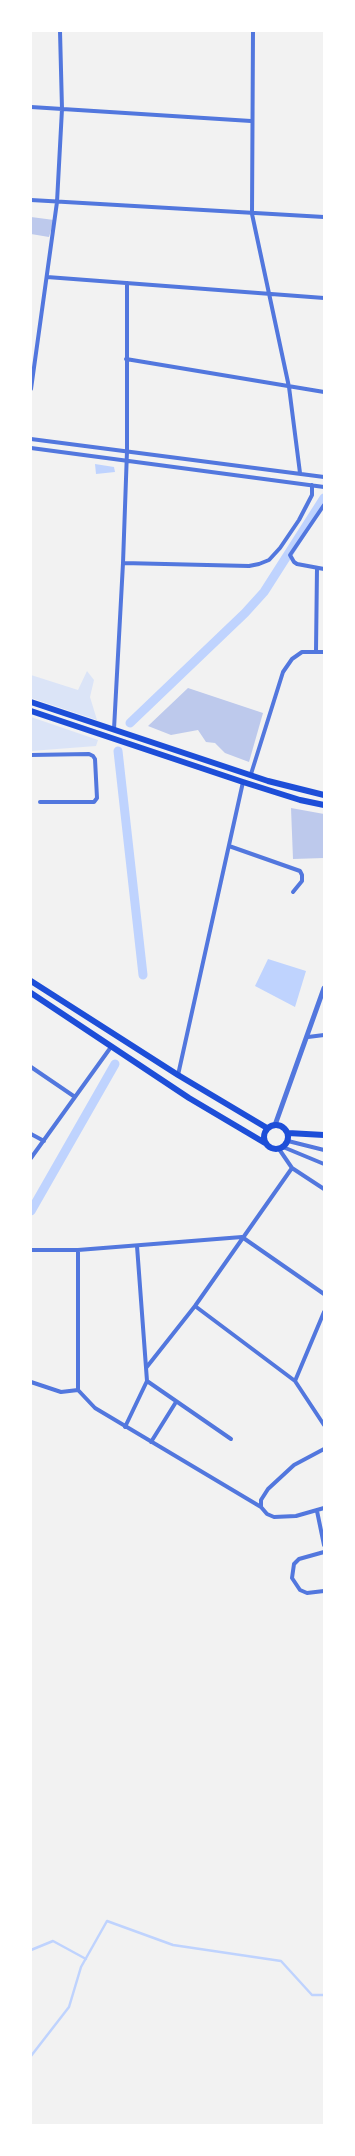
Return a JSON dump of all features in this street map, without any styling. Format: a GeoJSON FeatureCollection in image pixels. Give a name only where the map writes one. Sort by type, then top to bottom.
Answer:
{"type":"FeatureCollection","features":[{"type":"Feature","properties":{"kind":"main road"},"geometry":{"type":"LineString","coordinates":[[31,702],[251,774],[324,795]]}},
{"type":"Feature","properties":{"kind":"main road"},"geometry":{"type":"LineString","coordinates":[[31,711],[242,782],[300,800],[324,805]]}},
{"type":"Feature","properties":{"kind":"main road"},"geometry":{"type":"LineString","coordinates":[[31,981],[178,1075],[267,1128]]}},
{"type":"Feature","properties":{"kind":"main road"},"geometry":{"type":"LineString","coordinates":[[31,993],[189,1098],[271,1148],[281,1148],[288,1141],[288,1133],[283,1126],[275,1124],[267,1128],[264,1135],[265,1143]]}},
{"type":"Feature","properties":{"kind":"main road"},"geometry":{"type":"LineString","coordinates":[[288,1133],[324,1135]]}},
{"type":"Feature","properties":{"kind":"street"},"geometry":{"type":"LineString","coordinates":[[31,389],[57,202],[62,109],[60,31]]}},
{"type":"Feature","properties":{"kind":"street"},"geometry":{"type":"LineString","coordinates":[[252,31],[252,214],[289,387],[300,473]]}},
{"type":"Feature","properties":{"kind":"street"},"geometry":{"type":"LineString","coordinates":[[31,107],[251,121]]}},
{"type":"Feature","properties":{"kind":"street"},"geometry":{"type":"LineString","coordinates":[[31,200],[324,217]]}},
{"type":"Feature","properties":{"kind":"street"},"geometry":{"type":"LineString","coordinates":[[47,277],[324,298]]}},
{"type":"Feature","properties":{"kind":"street"},"geometry":{"type":"LineString","coordinates":[[114,729],[123,563],[125,462],[127,451],[127,284]]}},
{"type":"Feature","properties":{"kind":"street"},"geometry":{"type":"LineString","coordinates":[[126,359],[324,392]]}},
{"type":"Feature","properties":{"kind":"street"},"geometry":{"type":"LineString","coordinates":[[31,439],[322,476]]}},
{"type":"Feature","properties":{"kind":"street"},"geometry":{"type":"LineString","coordinates":[[31,448],[125,462],[324,487]]}},
{"type":"Feature","properties":{"kind":"street"},"geometry":{"type":"LineString","coordinates":[[123,563],[249,566],[269,560],[280,548],[299,520],[312,495],[312,485]]}},
{"type":"Feature","properties":{"kind":"street"},"geometry":{"type":"LineString","coordinates":[[324,505],[290,555],[297,564],[324,569]]}},
{"type":"Feature","properties":{"kind":"street"},"geometry":{"type":"LineString","coordinates":[[316,568],[316,651]]}},
{"type":"Feature","properties":{"kind":"street"},"geometry":{"type":"LineString","coordinates":[[251,774],[284,672],[292,659],[302,652],[324,652]]}},
{"type":"Feature","properties":{"kind":"street"},"geometry":{"type":"LineString","coordinates":[[31,755],[89,754],[95,760],[97,798],[94,802],[40,802]]}},
{"type":"Feature","properties":{"kind":"street"},"geometry":{"type":"LineString","coordinates":[[178,1075],[242,782]]}},
{"type":"Feature","properties":{"kind":"street"},"geometry":{"type":"LineString","coordinates":[[229,846],[300,871],[302,881],[293,892]]}},
{"type":"Feature","properties":{"kind":"street"},"geometry":{"type":"LineString","coordinates":[[275,1124],[308,1037],[324,988]]}},
{"type":"Feature","properties":{"kind":"street"},"geometry":{"type":"LineString","coordinates":[[308,1037],[324,1036]]}},
{"type":"Feature","properties":{"kind":"street"},"geometry":{"type":"LineString","coordinates":[[31,1158],[111,1047]]}},
{"type":"Feature","properties":{"kind":"street"},"geometry":{"type":"LineString","coordinates":[[31,1067],[75,1097]]}},
{"type":"Feature","properties":{"kind":"street"},"geometry":{"type":"LineString","coordinates":[[31,1134],[44,1141]]}},
{"type":"Feature","properties":{"kind":"street"},"geometry":{"type":"LineString","coordinates":[[288,1141],[324,1150]]}},
{"type":"Feature","properties":{"kind":"street"},"geometry":{"type":"LineString","coordinates":[[281,1148],[324,1164]]}},
{"type":"Feature","properties":{"kind":"street"},"geometry":{"type":"LineString","coordinates":[[281,1148],[292,1168],[324,1189]]}},
{"type":"Feature","properties":{"kind":"street"},"geometry":{"type":"LineString","coordinates":[[146,1368],[195,1306],[242,1237],[292,1168]]}},
{"type":"Feature","properties":{"kind":"street"},"geometry":{"type":"LineString","coordinates":[[31,1250],[78,1250],[242,1237],[324,1294]]}},
{"type":"Feature","properties":{"kind":"street"},"geometry":{"type":"LineString","coordinates":[[125,1427],[147,1381],[137,1246]]}},
{"type":"Feature","properties":{"kind":"street"},"geometry":{"type":"LineString","coordinates":[[78,1250],[78,1390],[95,1408],[261,1507],[266,1514],[274,1517],[296,1516],[324,1508]]}},
{"type":"Feature","properties":{"kind":"street"},"geometry":{"type":"LineString","coordinates":[[195,1306],[295,1381],[324,1425]]}},
{"type":"Feature","properties":{"kind":"street"},"geometry":{"type":"LineString","coordinates":[[295,1381],[324,1312]]}},
{"type":"Feature","properties":{"kind":"street"},"geometry":{"type":"LineString","coordinates":[[147,1381],[231,1439]]}},
{"type":"Feature","properties":{"kind":"street"},"geometry":{"type":"LineString","coordinates":[[31,1382],[61,1392],[78,1390]]}},
{"type":"Feature","properties":{"kind":"street"},"geometry":{"type":"LineString","coordinates":[[151,1442],[176,1402]]}},
{"type":"Feature","properties":{"kind":"street"},"geometry":{"type":"LineString","coordinates":[[261,1507],[261,1500],[268,1489],[294,1465],[324,1449]]}},
{"type":"Feature","properties":{"kind":"street"},"geometry":{"type":"LineString","coordinates":[[317,1511],[324,1545]]}},
{"type":"Feature","properties":{"kind":"street"},"geometry":{"type":"LineString","coordinates":[[324,1552],[299,1559],[294,1564],[292,1578],[300,1590],[307,1593],[324,1591]]}},
{"type":"Feature","properties":{"kind":"shaded area"},"geometry":{"type":"Polygon","coordinates":[[[87,671],[94,680],[90,697],[97,720],[31,698],[31,675],[78,690],[87,671]]]}},
{"type":"Feature","properties":{"kind":"shaded area"},"geometry":{"type":"Polygon","coordinates":[[[31,717],[98,740],[96,746],[31,751],[31,717]]]}},
{"type":"Feature","properties":{"kind":"water"},"geometry":{"type":"Polygon","coordinates":[[[95,464],[114,467],[115,472],[96,474],[95,464]]]}},
{"type":"Feature","properties":{"kind":"water"},"geometry":{"type":"Polygon","coordinates":[[[268,959],[306,971],[295,1007],[255,986],[268,959]]]}},
{"type":"Feature","properties":{"kind":"building"},"geometry":{"type":"Polygon","coordinates":[[[31,217],[54,220],[49,237],[31,234],[31,217]]]}},
{"type":"Feature","properties":{"kind":"building"},"geometry":{"type":"Polygon","coordinates":[[[188,688],[263,713],[249,762],[225,753],[215,743],[206,742],[198,730],[171,735],[148,726],[188,688]]]}},
{"type":"Feature","properties":{"kind":"building"},"geometry":{"type":"Polygon","coordinates":[[[291,808],[324,814],[324,858],[293,859],[291,808]]]}},
{"type":"Feature","properties":{"kind":"waterway"},"geometry":{"type":"LineString","coordinates":[[130,723],[245,613],[264,592],[324,498]]}},
{"type":"Feature","properties":{"kind":"waterway"},"geometry":{"type":"LineString","coordinates":[[118,751],[143,975]]}},
{"type":"Feature","properties":{"kind":"waterway"},"geometry":{"type":"LineString","coordinates":[[31,1211],[115,1064]]}},
{"type":"Feature","properties":{"kind":"waterway"},"geometry":{"type":"LineString","coordinates":[[31,2056],[69,2007],[81,1967],[107,1921],[173,1945],[281,1961],[312,1995],[324,1995]]}},
{"type":"Feature","properties":{"kind":"waterway"},"geometry":{"type":"LineString","coordinates":[[31,1950],[53,1941],[86,1959]]}}]}
